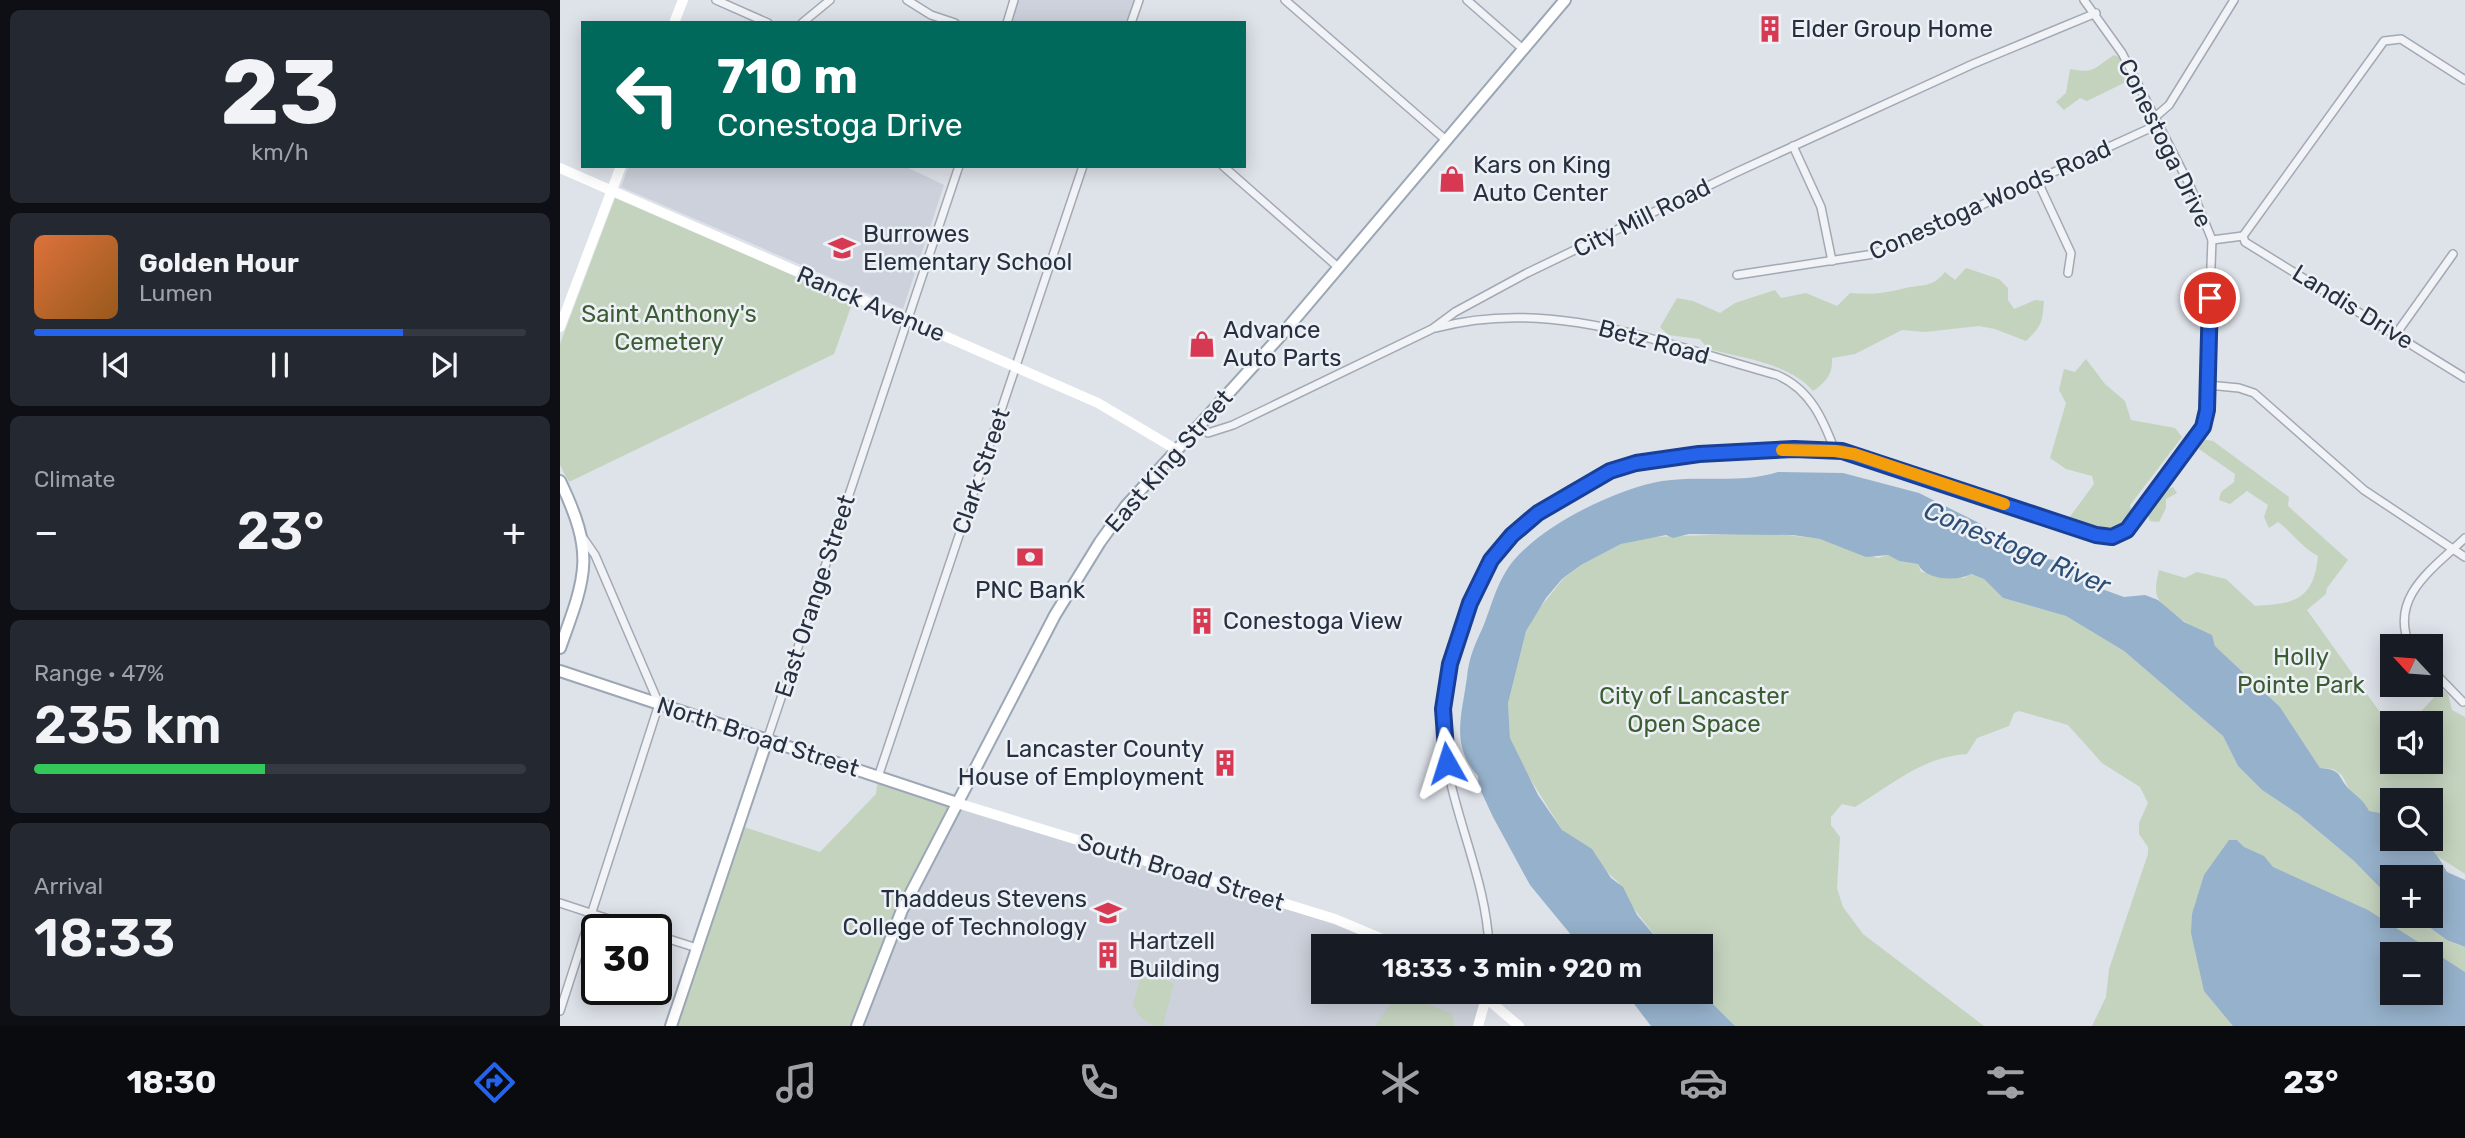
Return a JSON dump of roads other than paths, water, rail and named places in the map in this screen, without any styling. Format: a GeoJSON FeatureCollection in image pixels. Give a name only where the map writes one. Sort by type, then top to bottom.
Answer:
{"type":"FeatureCollection","features":[{"type":"Feature","properties":{"kind":"main road","name":"East King Street"},"geometry":{"type":"LineString","coordinates":[[857,1026],[891,935],[1055,615],[1093,553],[1122,511],[1339,268],[1565,0]]}},
{"type":"Feature","properties":{"kind":"main road"},"geometry":{"type":"LineString","coordinates":[[560,481],[584,539],[583,573],[560,648]]}},
{"type":"Feature","properties":{"kind":"main road","name":"North Broad Street"},"geometry":{"type":"LineString","coordinates":[[560,671],[957,803]]}},
{"type":"Feature","properties":{"kind":"main road","name":"East Orange Street"},"geometry":{"type":"LineString","coordinates":[[671,1026],[766,740]]}},
{"type":"Feature","properties":{"kind":"street"},"geometry":{"type":"LineString","coordinates":[[675,21],[683,0]]}},
{"type":"Feature","properties":{"kind":"street"},"geometry":{"type":"LineString","coordinates":[[716,0],[763,21]]}},
{"type":"Feature","properties":{"kind":"street"},"geometry":{"type":"LineString","coordinates":[[805,21],[830,0]]}},
{"type":"Feature","properties":{"kind":"street"},"geometry":{"type":"LineString","coordinates":[[907,0],[931,15],[950,21]]}},
{"type":"Feature","properties":{"kind":"street"},"geometry":{"type":"LineString","coordinates":[[1008,21],[1014,0]]}},
{"type":"Feature","properties":{"kind":"street"},"geometry":{"type":"LineString","coordinates":[[1132,21],[1139,0]]}},
{"type":"Feature","properties":{"kind":"street"},"geometry":{"type":"LineString","coordinates":[[1284,0],[1447,141]]}},
{"type":"Feature","properties":{"kind":"street"},"geometry":{"type":"LineString","coordinates":[[1467,0],[1524,50]]}},
{"type":"Feature","properties":{"kind":"street","name":"Conestoga Drive"},"geometry":{"type":"LineString","coordinates":[[1487,934],[1481,892],[1450,782],[1443,719],[1447,678],[1456,643],[1491,560],[1512,535],[1538,513],[1610,471],[1636,463],[1699,454],[1794,449],[1835,451],[1933,480],[2096,535],[2112,537],[2122,534],[2134,523],[2194,442],[2205,420],[2208,385],[2211,240],[2191,188],[2122,53],[2096,13],[2084,0]]}},
{"type":"Feature","properties":{"kind":"street","name":"Conestoga Woods Road"},"geometry":{"type":"LineString","coordinates":[[1737,275],[1874,254],[2038,181],[2156,121],[2169,105],[2234,0]]}},
{"type":"Feature","properties":{"kind":"street","name":"City Mill Road"},"geometry":{"type":"LineString","coordinates":[[1199,425],[1208,433],[1233,425],[1432,329],[1455,312],[1527,273],[1793,146],[2096,13]]}},
{"type":"Feature","properties":{"kind":"street"},"geometry":{"type":"LineString","coordinates":[[2211,240],[2243,236],[2384,41],[2401,39],[2465,80]]}},
{"type":"Feature","properties":{"kind":"street"},"geometry":{"type":"LineString","coordinates":[[1793,146],[1821,207],[1832,261]]}},
{"type":"Feature","properties":{"kind":"street"},"geometry":{"type":"LineString","coordinates":[[560,327],[620,168]]}},
{"type":"Feature","properties":{"kind":"street","name":"East Orange Street"},"geometry":{"type":"LineString","coordinates":[[766,740],[957,168]]}},
{"type":"Feature","properties":{"kind":"street","name":"Clark Street"},"geometry":{"type":"LineString","coordinates":[[878,777],[1082,168]]}},
{"type":"Feature","properties":{"kind":"street"},"geometry":{"type":"LineString","coordinates":[[1225,168],[1339,268]]}},
{"type":"Feature","properties":{"kind":"street","name":"Ranck Avenue"},"geometry":{"type":"LineString","coordinates":[[560,169],[1113,411],[1177,450]]}},
{"type":"Feature","properties":{"kind":"street"},"geometry":{"type":"LineString","coordinates":[[2038,181],[2071,253],[2068,273]]}},
{"type":"Feature","properties":{"kind":"street","name":"Landis Drive"},"geometry":{"type":"LineString","coordinates":[[2243,236],[2245,242],[2465,378]]}},
{"type":"Feature","properties":{"kind":"street"},"geometry":{"type":"LineString","coordinates":[[2396,334],[2453,254]]}},
{"type":"Feature","properties":{"kind":"street","name":"Betz Road"},"geometry":{"type":"LineString","coordinates":[[1432,329],[1501,316],[1557,318],[1777,375],[1806,395],[1825,425],[1835,451]]}},
{"type":"Feature","properties":{"kind":"street"},"geometry":{"type":"LineString","coordinates":[[2208,385],[2239,388],[2254,393],[2364,490],[2465,557]]}},
{"type":"Feature","properties":{"kind":"street"},"geometry":{"type":"LineString","coordinates":[[2407,634],[2404,624],[2407,600],[2419,581],[2465,538]]}},
{"type":"Feature","properties":{"kind":"street"},"geometry":{"type":"LineString","coordinates":[[560,903],[592,914],[659,704],[595,555],[584,539]]}},
{"type":"Feature","properties":{"kind":"street"},"geometry":{"type":"LineString","coordinates":[[2443,681],[2463,702]]}},
{"type":"Feature","properties":{"kind":"street","name":"South Broad Street"},"geometry":{"type":"LineString","coordinates":[[957,803],[1325,916],[1370,934]]}},
{"type":"Feature","properties":{"kind":"street"},"geometry":{"type":"LineString","coordinates":[[672,940],[697,948]]}},
{"type":"Feature","properties":{"kind":"street"},"geometry":{"type":"LineString","coordinates":[[560,1012],[581,948]]}},
{"type":"Feature","properties":{"kind":"street"},"geometry":{"type":"LineString","coordinates":[[1478,1026],[1482,1004]]}},
{"type":"Feature","properties":{"kind":"street"},"geometry":{"type":"LineString","coordinates":[[1495,1004],[1519,1026]]}},
{"type":"Feature","properties":{"kind":"water","name":"Conestoga River"},"geometry":{"type":"Polygon","coordinates":[[[1778,472],[1843,473],[1919,493],[1981,524],[1998,539],[2022,549],[2027,557],[2055,560],[2099,588],[2124,597],[2145,595],[2158,600],[2184,622],[2212,635],[2215,646],[2280,707],[2320,768],[2336,772],[2369,811],[2380,813],[2380,851],[2433,851],[2443,865],[2380,865],[2380,888],[2354,861],[2298,814],[2262,790],[2238,766],[2223,736],[2124,651],[2066,616],[2003,598],[1984,579],[1971,574],[1965,577],[1941,578],[1927,573],[1918,564],[1899,561],[1888,555],[1866,557],[1820,539],[1793,535],[1689,534],[1673,538],[1666,535],[1621,544],[1581,565],[1562,579],[1546,598],[1526,631],[1508,703],[1510,738],[1538,795],[1562,830],[1592,849],[1611,878],[1623,887],[1637,915],[1653,934],[1570,934],[1530,885],[1493,817],[1461,741],[1461,717],[1469,663],[1497,589],[1520,553],[1556,525],[1600,501],[1662,481],[1764,476],[1778,472]]]}},
{"type":"Feature","properties":{"kind":"water"},"geometry":{"type":"Polygon","coordinates":[[[2229,840],[2237,840],[2244,847],[2264,856],[2273,867],[2368,910],[2380,918],[2380,928],[2396,928],[2418,942],[2380,942],[2380,1005],[2443,1005],[2443,958],[2465,972],[2465,1026],[2233,1026],[2204,991],[2191,933],[2192,914],[2204,875],[2229,840]]]}},
{"type":"Feature","properties":{"kind":"water"},"geometry":{"type":"Polygon","coordinates":[[[2443,865],[2447,872],[2465,880],[2465,947],[2447,940],[2431,928],[2443,928],[2443,865]]]}},
{"type":"Feature","properties":{"kind":"water"},"geometry":{"type":"Polygon","coordinates":[[[1634,1004],[1713,1004],[1735,1026],[1651,1026],[1634,1004]]]}},
{"type":"Feature","properties":{"kind":"place","name":"Elder Group Home"},"geometry":{"type":"Point","coordinates":[1770,29]}},
{"type":"Feature","properties":{"kind":"place","name":"Kars on King Auto Center"},"geometry":{"type":"Point","coordinates":[1452,179]}},
{"type":"Feature","properties":{"kind":"place","name":"Burrowes Elementary School"},"geometry":{"type":"Point","coordinates":[842,248]}},
{"type":"Feature","properties":{"kind":"place","name":"Advance Auto Parts"},"geometry":{"type":"Point","coordinates":[1202,344]}},
{"type":"Feature","properties":{"kind":"place","name":"PNC Bank"},"geometry":{"type":"Point","coordinates":[1030,557]}},
{"type":"Feature","properties":{"kind":"place","name":"Conestoga View"},"geometry":{"type":"Point","coordinates":[1202,621]}},
{"type":"Feature","properties":{"kind":"place","name":"Lancaster County House of Employment"},"geometry":{"type":"Point","coordinates":[1225,763]}},
{"type":"Feature","properties":{"kind":"place","name":"Thaddeus Stevens College of Technology"},"geometry":{"type":"Point","coordinates":[1108,913]}},
{"type":"Feature","properties":{"kind":"place","name":"Hartzell Building"},"geometry":{"type":"Point","coordinates":[1108,955]}},
{"type":"Feature","properties":{"kind":"park label","name":"Saint Anthony's Cemetery"},"geometry":{"type":"Point","coordinates":[669,328]}},
{"type":"Feature","properties":{"kind":"park label","name":"Holly Pointe Park"},"geometry":{"type":"Point","coordinates":[2301,671]}},
{"type":"Feature","properties":{"kind":"park label","name":"City of Lancaster Open Space"},"geometry":{"type":"Point","coordinates":[1694,710]}}]}
